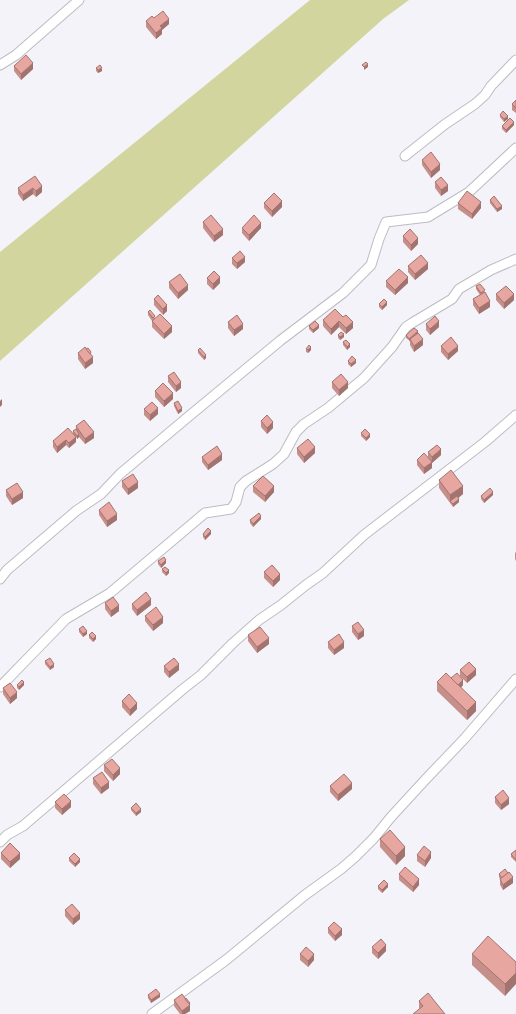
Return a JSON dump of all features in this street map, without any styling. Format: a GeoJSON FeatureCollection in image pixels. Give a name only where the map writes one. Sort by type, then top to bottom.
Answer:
{"type":"FeatureCollection","features":[{"type":"Feature","properties":{"kind":"street"},"geometry":{"type":"LineString","coordinates":[[0,65],[16,55],[79,0]]}},
{"type":"Feature","properties":{"kind":"street"},"geometry":{"type":"LineString","coordinates":[[405,156],[444,125],[475,104],[516,60]]}},
{"type":"Feature","properties":{"kind":"street"},"geometry":{"type":"LineString","coordinates":[[0,578],[7,570],[76,511],[102,494],[120,474],[188,417],[281,340],[343,293],[371,265],[386,222],[428,217],[469,192],[516,148]]}},
{"type":"Feature","properties":{"kind":"street"},"geometry":{"type":"LineString","coordinates":[[0,687],[66,619],[110,593],[205,513],[231,509],[236,502],[240,487],[246,480],[273,464],[284,454],[296,432],[304,424],[328,408],[364,378],[392,347],[406,327],[412,322],[452,299],[459,290],[491,270],[516,259]]}},
{"type":"Feature","properties":{"kind":"street"},"geometry":{"type":"LineString","coordinates":[[0,842],[23,826],[201,675],[233,643],[259,620],[323,572],[364,535],[485,442],[516,415]]}},
{"type":"Feature","properties":{"kind":"street"},"geometry":{"type":"LineString","coordinates":[[152,1014],[226,960],[305,895],[355,857],[465,738],[516,679]]}},
{"type":"Feature","properties":{"kind":"green space"},"geometry":{"type":"Polygon","coordinates":[[[310,0],[409,0],[383,19],[0,361],[0,252],[310,0]]]}},
{"type":"Feature","properties":{"kind":"building"},"geometry":{"type":"Polygon","coordinates":[[[163,11],[169,19],[160,26],[162,28],[156,33],[146,21],[152,16],[154,18],[163,11]]]}},
{"type":"Feature","properties":{"kind":"building"},"geometry":{"type":"Polygon","coordinates":[[[26,55],[33,63],[21,74],[14,66],[26,55]]]}},
{"type":"Feature","properties":{"kind":"building"},"geometry":{"type":"Polygon","coordinates":[[[366,62],[368,64],[364,67],[362,65],[366,62]]]}},
{"type":"Feature","properties":{"kind":"building"},"geometry":{"type":"Polygon","coordinates":[[[100,65],[102,68],[98,70],[96,68],[100,65]]]}},
{"type":"Feature","properties":{"kind":"building"},"geometry":{"type":"Polygon","coordinates":[[[516,100],[516,108],[512,104],[516,100]]]}},
{"type":"Feature","properties":{"kind":"building"},"geometry":{"type":"Polygon","coordinates":[[[503,111],[508,116],[504,119],[500,115],[503,111]]]}},
{"type":"Feature","properties":{"kind":"building"},"geometry":{"type":"Polygon","coordinates":[[[510,118],[514,122],[506,130],[502,126],[510,118]]]}},
{"type":"Feature","properties":{"kind":"building"},"geometry":{"type":"Polygon","coordinates":[[[431,152],[440,164],[431,172],[422,160],[431,152]]]}},
{"type":"Feature","properties":{"kind":"building"},"geometry":{"type":"Polygon","coordinates":[[[35,176],[42,186],[36,191],[33,188],[23,195],[18,188],[35,176]]]}},
{"type":"Feature","properties":{"kind":"building"},"geometry":{"type":"Polygon","coordinates":[[[441,177],[448,185],[441,190],[435,182],[441,177]]]}},
{"type":"Feature","properties":{"kind":"building"},"geometry":{"type":"Polygon","coordinates":[[[467,191],[481,202],[472,214],[458,203],[467,191]]]}},
{"type":"Feature","properties":{"kind":"building"},"geometry":{"type":"Polygon","coordinates":[[[274,193],[282,201],[272,211],[264,203],[274,193]]]}},
{"type":"Feature","properties":{"kind":"building"},"geometry":{"type":"Polygon","coordinates":[[[494,196],[502,206],[497,209],[490,200],[494,196]]]}},
{"type":"Feature","properties":{"kind":"building"},"geometry":{"type":"Polygon","coordinates":[[[211,215],[223,229],[214,236],[203,222],[211,215]]]}},
{"type":"Feature","properties":{"kind":"building"},"geometry":{"type":"Polygon","coordinates":[[[254,215],[261,223],[249,235],[242,228],[254,215]]]}},
{"type":"Feature","properties":{"kind":"building"},"geometry":{"type":"Polygon","coordinates":[[[410,229],[418,238],[411,245],[403,236],[410,229]]]}},
{"type":"Feature","properties":{"kind":"building"},"geometry":{"type":"Polygon","coordinates":[[[240,251],[245,257],[237,263],[232,258],[240,251]]]}},
{"type":"Feature","properties":{"kind":"building"},"geometry":{"type":"Polygon","coordinates":[[[421,255],[428,263],[415,274],[408,266],[421,255]]]}},
{"type":"Feature","properties":{"kind":"building"},"geometry":{"type":"Polygon","coordinates":[[[399,269],[408,277],[395,290],[386,281],[399,269]]]}},
{"type":"Feature","properties":{"kind":"building"},"geometry":{"type":"Polygon","coordinates":[[[214,271],[220,277],[213,284],[207,278],[214,271]]]}},
{"type":"Feature","properties":{"kind":"building"},"geometry":{"type":"Polygon","coordinates":[[[180,274],[188,285],[178,293],[169,282],[180,274]]]}},
{"type":"Feature","properties":{"kind":"building"},"geometry":{"type":"Polygon","coordinates":[[[480,284],[485,290],[481,293],[476,286],[480,284]]]}},
{"type":"Feature","properties":{"kind":"building"},"geometry":{"type":"Polygon","coordinates":[[[506,286],[514,294],[504,303],[496,294],[506,286]]]}},
{"type":"Feature","properties":{"kind":"building"},"geometry":{"type":"Polygon","coordinates":[[[485,292],[490,301],[479,308],[473,299],[485,292]]]}},
{"type":"Feature","properties":{"kind":"building"},"geometry":{"type":"Polygon","coordinates":[[[158,295],[167,305],[163,309],[154,299],[158,295]]]}},
{"type":"Feature","properties":{"kind":"building"},"geometry":{"type":"Polygon","coordinates":[[[384,299],[387,302],[382,307],[379,304],[384,299]]]}},
{"type":"Feature","properties":{"kind":"building"},"geometry":{"type":"Polygon","coordinates":[[[335,309],[343,317],[346,315],[353,322],[346,328],[339,321],[331,329],[323,320],[335,309]]]}},
{"type":"Feature","properties":{"kind":"building"},"geometry":{"type":"Polygon","coordinates":[[[150,310],[155,316],[153,318],[148,312],[150,310]]]}},
{"type":"Feature","properties":{"kind":"building"},"geometry":{"type":"Polygon","coordinates":[[[160,314],[172,326],[164,334],[152,321],[160,314]]]}},
{"type":"Feature","properties":{"kind":"building"},"geometry":{"type":"Polygon","coordinates":[[[237,315],[243,324],[234,330],[228,322],[237,315]]]}},
{"type":"Feature","properties":{"kind":"building"},"geometry":{"type":"Polygon","coordinates":[[[435,316],[439,321],[430,329],[426,324],[435,316]]]}},
{"type":"Feature","properties":{"kind":"building"},"geometry":{"type":"Polygon","coordinates":[[[315,321],[319,325],[313,330],[309,326],[315,321]]]}},
{"type":"Feature","properties":{"kind":"building"},"geometry":{"type":"Polygon","coordinates":[[[414,328],[418,331],[409,339],[406,335],[414,328]]]}},
{"type":"Feature","properties":{"kind":"building"},"geometry":{"type":"Polygon","coordinates":[[[341,332],[344,334],[340,337],[338,335],[341,332]]]}},
{"type":"Feature","properties":{"kind":"building"},"geometry":{"type":"Polygon","coordinates":[[[418,333],[423,339],[414,346],[410,339],[418,333]]]}},
{"type":"Feature","properties":{"kind":"building"},"geometry":{"type":"Polygon","coordinates":[[[451,337],[458,346],[448,354],[441,346],[451,337]]]}},
{"type":"Feature","properties":{"kind":"building"},"geometry":{"type":"Polygon","coordinates":[[[346,340],[350,344],[347,347],[343,342],[346,340]]]}},
{"type":"Feature","properties":{"kind":"building"},"geometry":{"type":"Polygon","coordinates":[[[309,345],[311,347],[308,350],[306,349],[309,345]]]}},
{"type":"Feature","properties":{"kind":"building"},"geometry":{"type":"Polygon","coordinates":[[[85,347],[93,357],[85,363],[78,353],[85,347]]]}},
{"type":"Feature","properties":{"kind":"building"},"geometry":{"type":"Polygon","coordinates":[[[88,348],[91,352],[90,354],[86,349],[88,348]]]}},
{"type":"Feature","properties":{"kind":"building"},"geometry":{"type":"Polygon","coordinates":[[[200,348],[206,355],[204,357],[198,350],[200,348]]]}},
{"type":"Feature","properties":{"kind":"building"},"geometry":{"type":"Polygon","coordinates":[[[352,356],[356,360],[351,364],[348,361],[352,356]]]}},
{"type":"Feature","properties":{"kind":"building"},"geometry":{"type":"Polygon","coordinates":[[[174,372],[181,382],[176,386],[168,376],[174,372]]]}},
{"type":"Feature","properties":{"kind":"building"},"geometry":{"type":"Polygon","coordinates":[[[341,374],[348,382],[339,390],[332,382],[341,374]]]}},
{"type":"Feature","properties":{"kind":"building"},"geometry":{"type":"Polygon","coordinates":[[[163,383],[173,393],[164,401],[155,391],[163,383]]]}},
{"type":"Feature","properties":{"kind":"building"},"geometry":{"type":"Polygon","coordinates":[[[178,401],[182,408],[178,411],[174,403],[178,401]]]}},
{"type":"Feature","properties":{"kind":"building"},"geometry":{"type":"Polygon","coordinates":[[[152,402],[158,408],[150,415],[144,409],[152,402]]]}},
{"type":"Feature","properties":{"kind":"building"},"geometry":{"type":"Polygon","coordinates":[[[267,415],[273,422],[267,428],[261,421],[267,415]]]}},
{"type":"Feature","properties":{"kind":"building"},"geometry":{"type":"Polygon","coordinates":[[[84,420],[94,432],[85,439],[76,426],[84,420]]]}},
{"type":"Feature","properties":{"kind":"building"},"geometry":{"type":"Polygon","coordinates":[[[68,428],[76,437],[69,443],[66,440],[57,447],[53,441],[68,428]]]}},
{"type":"Feature","properties":{"kind":"building"},"geometry":{"type":"Polygon","coordinates":[[[76,429],[79,434],[77,436],[73,431],[76,429]]]}},
{"type":"Feature","properties":{"kind":"building"},"geometry":{"type":"Polygon","coordinates":[[[365,429],[370,434],[366,438],[361,433],[365,429]]]}},
{"type":"Feature","properties":{"kind":"building"},"geometry":{"type":"Polygon","coordinates":[[[308,439],[315,447],[304,457],[297,448],[308,439]]]}},
{"type":"Feature","properties":{"kind":"building"},"geometry":{"type":"Polygon","coordinates":[[[437,445],[441,449],[432,457],[428,452],[437,445]]]}},
{"type":"Feature","properties":{"kind":"building"},"geometry":{"type":"Polygon","coordinates":[[[217,446],[222,454],[208,465],[202,457],[217,446]]]}},
{"type":"Feature","properties":{"kind":"building"},"geometry":{"type":"Polygon","coordinates":[[[424,453],[432,462],[424,468],[417,460],[424,453]]]}},
{"type":"Feature","properties":{"kind":"building"},"geometry":{"type":"Polygon","coordinates":[[[451,470],[463,486],[450,495],[439,480],[451,470]]]}},
{"type":"Feature","properties":{"kind":"building"},"geometry":{"type":"Polygon","coordinates":[[[133,474],[138,482],[128,489],[122,481],[133,474]]]}},
{"type":"Feature","properties":{"kind":"building"},"geometry":{"type":"Polygon","coordinates":[[[263,476],[274,486],[265,496],[253,486],[263,476]]]}},
{"type":"Feature","properties":{"kind":"building"},"geometry":{"type":"Polygon","coordinates":[[[17,483],[23,492],[12,499],[6,490],[17,483]]]}},
{"type":"Feature","properties":{"kind":"building"},"geometry":{"type":"Polygon","coordinates":[[[490,488],[493,492],[484,500],[481,496],[490,488]]]}},
{"type":"Feature","properties":{"kind":"building"},"geometry":{"type":"Polygon","coordinates":[[[457,496],[459,499],[453,504],[450,501],[457,496]]]}},
{"type":"Feature","properties":{"kind":"building"},"geometry":{"type":"Polygon","coordinates":[[[109,502],[117,514],[107,521],[99,510],[109,502]]]}},
{"type":"Feature","properties":{"kind":"building"},"geometry":{"type":"Polygon","coordinates":[[[259,513],[261,516],[253,524],[250,520],[259,513]]]}},
{"type":"Feature","properties":{"kind":"building"},"geometry":{"type":"Polygon","coordinates":[[[208,528],[211,531],[205,537],[203,534],[208,528]]]}},
{"type":"Feature","properties":{"kind":"building"},"geometry":{"type":"Polygon","coordinates":[[[164,557],[166,560],[161,565],[158,561],[164,557]]]}},
{"type":"Feature","properties":{"kind":"building"},"geometry":{"type":"Polygon","coordinates":[[[272,565],[280,574],[273,581],[264,572],[272,565]]]}},
{"type":"Feature","properties":{"kind":"building"},"geometry":{"type":"Polygon","coordinates":[[[165,567],[169,570],[166,573],[162,569],[165,567]]]}},
{"type":"Feature","properties":{"kind":"building"},"geometry":{"type":"Polygon","coordinates":[[[146,592],[151,599],[137,610],[132,604],[146,592]]]}},
{"type":"Feature","properties":{"kind":"building"},"geometry":{"type":"Polygon","coordinates":[[[113,597],[119,605],[111,611],[105,603],[113,597]]]}},
{"type":"Feature","properties":{"kind":"building"},"geometry":{"type":"Polygon","coordinates":[[[156,607],[163,617],[153,625],[145,616],[156,607]]]}},
{"type":"Feature","properties":{"kind":"building"},"geometry":{"type":"Polygon","coordinates":[[[358,622],[364,630],[358,634],[352,626],[358,622]]]}},
{"type":"Feature","properties":{"kind":"building"},"geometry":{"type":"Polygon","coordinates":[[[83,626],[87,631],[83,634],[79,629],[83,626]]]}},
{"type":"Feature","properties":{"kind":"building"},"geometry":{"type":"Polygon","coordinates":[[[260,627],[269,638],[257,647],[248,635],[260,627]]]}},
{"type":"Feature","properties":{"kind":"building"},"geometry":{"type":"Polygon","coordinates":[[[92,632],[96,636],[93,639],[89,635],[92,632]]]}},
{"type":"Feature","properties":{"kind":"building"},"geometry":{"type":"Polygon","coordinates":[[[339,634],[344,642],[334,650],[328,642],[339,634]]]}},
{"type":"Feature","properties":{"kind":"building"},"geometry":{"type":"Polygon","coordinates":[[[50,658],[54,664],[50,667],[45,661],[50,658]]]}},
{"type":"Feature","properties":{"kind":"building"},"geometry":{"type":"Polygon","coordinates":[[[174,658],[179,664],[169,672],[164,666],[174,658]]]}},
{"type":"Feature","properties":{"kind":"building"},"geometry":{"type":"Polygon","coordinates":[[[469,662],[476,669],[467,677],[460,670],[469,662]]]}},
{"type":"Feature","properties":{"kind":"building"},"geometry":{"type":"Polygon","coordinates":[[[446,673],[476,702],[467,711],[437,682],[446,673]]]}},
{"type":"Feature","properties":{"kind":"building"},"geometry":{"type":"Polygon","coordinates":[[[457,673],[463,680],[458,685],[451,678],[457,673]]]}},
{"type":"Feature","properties":{"kind":"building"},"geometry":{"type":"Polygon","coordinates":[[[22,680],[24,682],[19,687],[17,685],[22,680]]]}},
{"type":"Feature","properties":{"kind":"building"},"geometry":{"type":"Polygon","coordinates":[[[10,683],[17,692],[10,698],[3,688],[10,683]]]}},
{"type":"Feature","properties":{"kind":"building"},"geometry":{"type":"Polygon","coordinates":[[[129,694],[137,703],[130,710],[122,701],[129,694]]]}},
{"type":"Feature","properties":{"kind":"building"},"geometry":{"type":"Polygon","coordinates":[[[112,759],[120,768],[113,775],[104,765],[112,759]]]}},
{"type":"Feature","properties":{"kind":"building"},"geometry":{"type":"Polygon","coordinates":[[[102,772],[109,782],[101,788],[93,778],[102,772]]]}},
{"type":"Feature","properties":{"kind":"building"},"geometry":{"type":"Polygon","coordinates":[[[344,774],[352,783],[338,795],[330,786],[344,774]]]}},
{"type":"Feature","properties":{"kind":"building"},"geometry":{"type":"Polygon","coordinates":[[[503,790],[509,798],[501,805],[495,797],[503,790]]]}},
{"type":"Feature","properties":{"kind":"building"},"geometry":{"type":"Polygon","coordinates":[[[64,794],[71,801],[62,809],[55,802],[64,794]]]}},
{"type":"Feature","properties":{"kind":"building"},"geometry":{"type":"Polygon","coordinates":[[[136,803],[141,809],[136,813],[131,808],[136,803]]]}},
{"type":"Feature","properties":{"kind":"building"},"geometry":{"type":"Polygon","coordinates":[[[390,830],[405,847],[396,856],[380,839],[390,830]]]}},
{"type":"Feature","properties":{"kind":"building"},"geometry":{"type":"Polygon","coordinates":[[[10,843],[20,853],[10,862],[1,853],[10,843]]]}},
{"type":"Feature","properties":{"kind":"building"},"geometry":{"type":"Polygon","coordinates":[[[424,846],[431,852],[425,861],[417,855],[424,846]]]}},
{"type":"Feature","properties":{"kind":"building"},"geometry":{"type":"Polygon","coordinates":[[[516,850],[516,860],[511,854],[516,850]]]}},
{"type":"Feature","properties":{"kind":"building"},"geometry":{"type":"Polygon","coordinates":[[[74,853],[80,859],[75,864],[69,858],[74,853]]]}},
{"type":"Feature","properties":{"kind":"building"},"geometry":{"type":"Polygon","coordinates":[[[405,867],[419,879],[413,887],[399,874],[405,867]]]}},
{"type":"Feature","properties":{"kind":"building"},"geometry":{"type":"Polygon","coordinates":[[[505,869],[508,873],[502,878],[499,874],[505,869]]]}},
{"type":"Feature","properties":{"kind":"building"},"geometry":{"type":"Polygon","coordinates":[[[509,872],[513,877],[503,885],[500,879],[509,872]]]}},
{"type":"Feature","properties":{"kind":"building"},"geometry":{"type":"Polygon","coordinates":[[[384,880],[388,884],[382,890],[378,886],[384,880]]]}},
{"type":"Feature","properties":{"kind":"building"},"geometry":{"type":"Polygon","coordinates":[[[72,904],[80,913],[73,919],[65,910],[72,904]]]}},
{"type":"Feature","properties":{"kind":"building"},"geometry":{"type":"Polygon","coordinates":[[[334,922],[342,929],[335,936],[328,928],[334,922]]]}},
{"type":"Feature","properties":{"kind":"building"},"geometry":{"type":"Polygon","coordinates":[[[488,936],[516,962],[516,973],[505,984],[472,954],[488,936]]]}},
{"type":"Feature","properties":{"kind":"building"},"geometry":{"type":"Polygon","coordinates":[[[381,939],[386,945],[378,953],[372,947],[381,939]]]}},
{"type":"Feature","properties":{"kind":"building"},"geometry":{"type":"Polygon","coordinates":[[[306,947],[314,954],[308,961],[300,954],[306,947]]]}},
{"type":"Feature","properties":{"kind":"building"},"geometry":{"type":"Polygon","coordinates":[[[156,989],[160,994],[151,1000],[148,995],[156,989]]]}},
{"type":"Feature","properties":{"kind":"building"},"geometry":{"type":"Polygon","coordinates":[[[428,993],[445,1014],[413,1014],[423,1006],[419,1001],[428,993]]]}},
{"type":"Feature","properties":{"kind":"building"},"geometry":{"type":"Polygon","coordinates":[[[182,994],[190,1005],[182,1011],[174,1000],[182,994]]]}}]}
